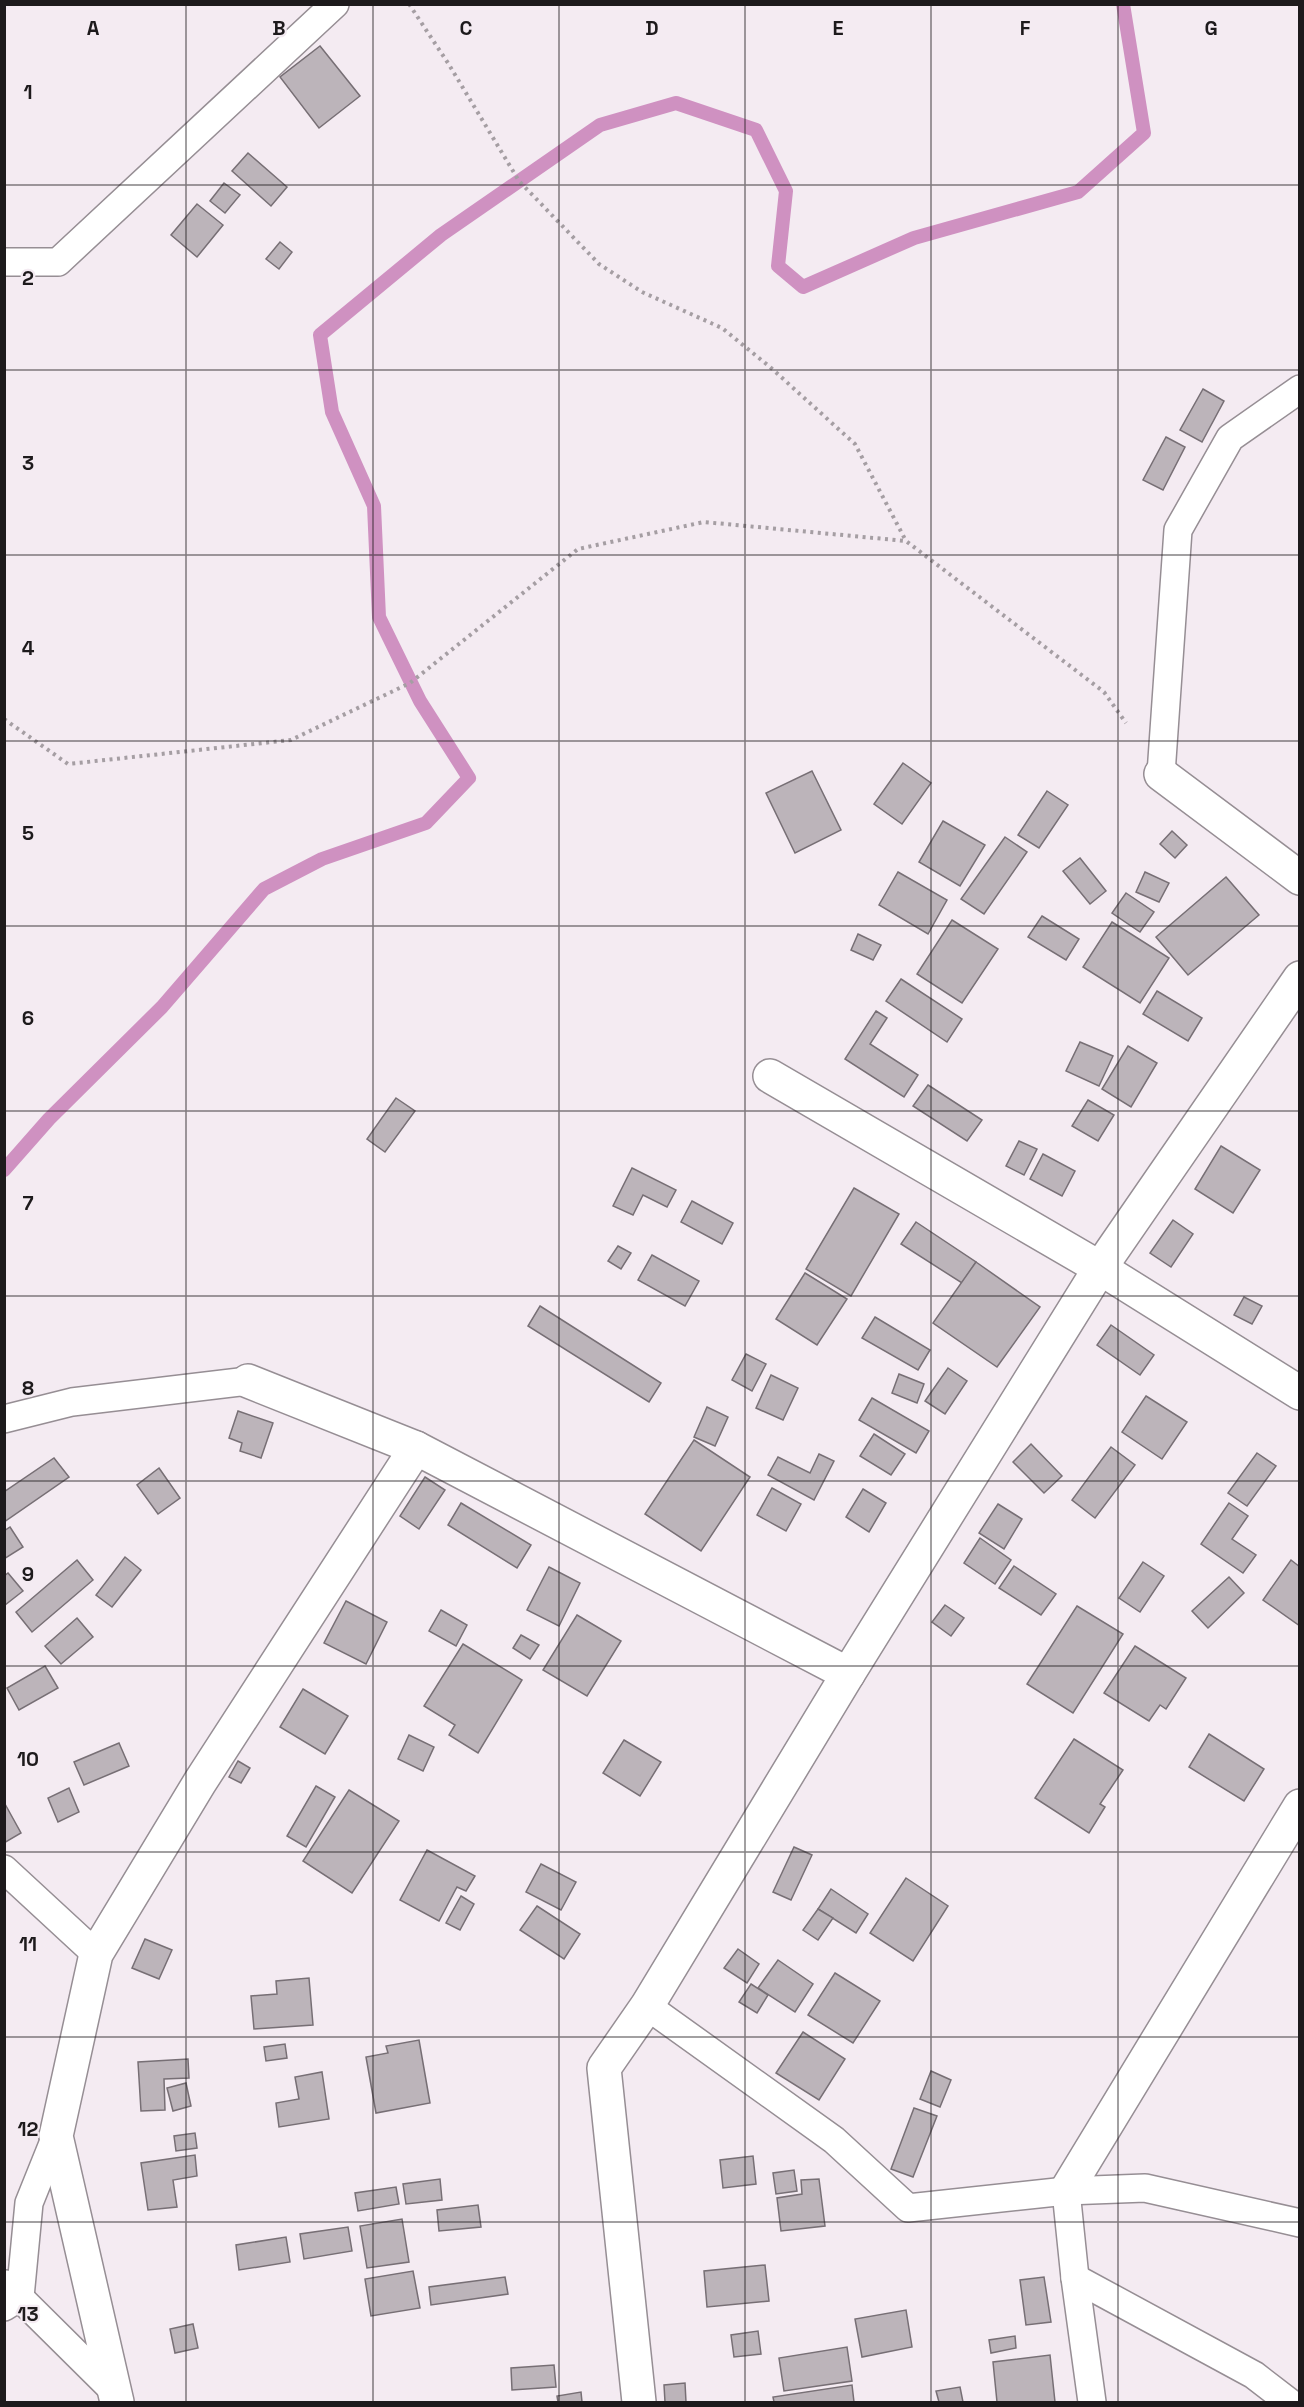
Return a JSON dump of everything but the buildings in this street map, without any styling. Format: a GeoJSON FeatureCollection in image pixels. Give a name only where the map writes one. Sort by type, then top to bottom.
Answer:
{"type":"FeatureCollection","features":[{"type":"Feature","properties":{"kind":"street"},"geometry":{"type":"LineString","coordinates":[[1161,774],[1299,878]]}},
{"type":"Feature","properties":{"kind":"street"},"geometry":{"type":"LineString","coordinates":[[639,2403],[604,2068],[647,2006],[848,1674],[1100,1268],[1299,978]]}},
{"type":"Feature","properties":{"kind":"street"},"geometry":{"type":"LineString","coordinates":[[770,1076],[1100,1268],[1299,1393]]}},
{"type":"Feature","properties":{"kind":"street"},"geometry":{"type":"LineString","coordinates":[[248,1382],[416,1448],[848,1674]]}},
{"type":"Feature","properties":{"kind":"street"},"geometry":{"type":"LineString","coordinates":[[117,2398],[56,2136],[96,1954],[200,1782],[416,1448]]}},
{"type":"Feature","properties":{"kind":"street"},"geometry":{"type":"LineString","coordinates":[[1066,2191],[1299,1806]]}},
{"type":"Feature","properties":{"kind":"lane"},"geometry":{"type":"LineString","coordinates":[[4,262],[58,262],[335,4]]}},
{"type":"Feature","properties":{"kind":"lane"},"geometry":{"type":"LineString","coordinates":[[1161,774],[1178,530],[1230,438],[1299,389]]}},
{"type":"Feature","properties":{"kind":"lane"},"geometry":{"type":"LineString","coordinates":[[4,1419],[72,1402],[248,1382]]}},
{"type":"Feature","properties":{"kind":"lane"},"geometry":{"type":"LineString","coordinates":[[4,1869],[96,1954]]}},
{"type":"Feature","properties":{"kind":"lane"},"geometry":{"type":"LineString","coordinates":[[647,2006],[834,2140],[908,2208],[1066,2191],[1145,2188],[1299,2223]]}},
{"type":"Feature","properties":{"kind":"lane"},"geometry":{"type":"LineString","coordinates":[[56,2136],[29,2203],[10,2295],[117,2398]]}},
{"type":"Feature","properties":{"kind":"lane"},"geometry":{"type":"LineString","coordinates":[[1066,2191],[1092,2403]]}},
{"type":"Feature","properties":{"kind":"lane"},"geometry":{"type":"LineString","coordinates":[[1075,2278],[1254,2375],[1289,2403]]}},
{"type":"Feature","properties":{"kind":"path"},"geometry":{"type":"LineString","coordinates":[[409,4],[448,63],[519,181],[599,264],[642,292],[722,328],[770,367],[855,444],[906,541],[1104,692],[1161,774]]}},
{"type":"Feature","properties":{"kind":"path"},"geometry":{"type":"LineString","coordinates":[[4,719],[68,764],[291,740],[410,683],[578,549],[704,522],[906,541]]}},
{"type":"Feature","properties":{"kind":"waterway"},"geometry":{"type":"LineString","coordinates":[[4,1170],[49,1119],[162,1007],[264,889],[322,859],[426,823],[469,778],[420,701],[379,617],[374,506],[332,412],[320,335],[441,235],[600,125],[676,103],[756,130],[786,191],[778,266],[803,287],[914,238],[1078,192],[1144,133],[1123,4]]}}]}
